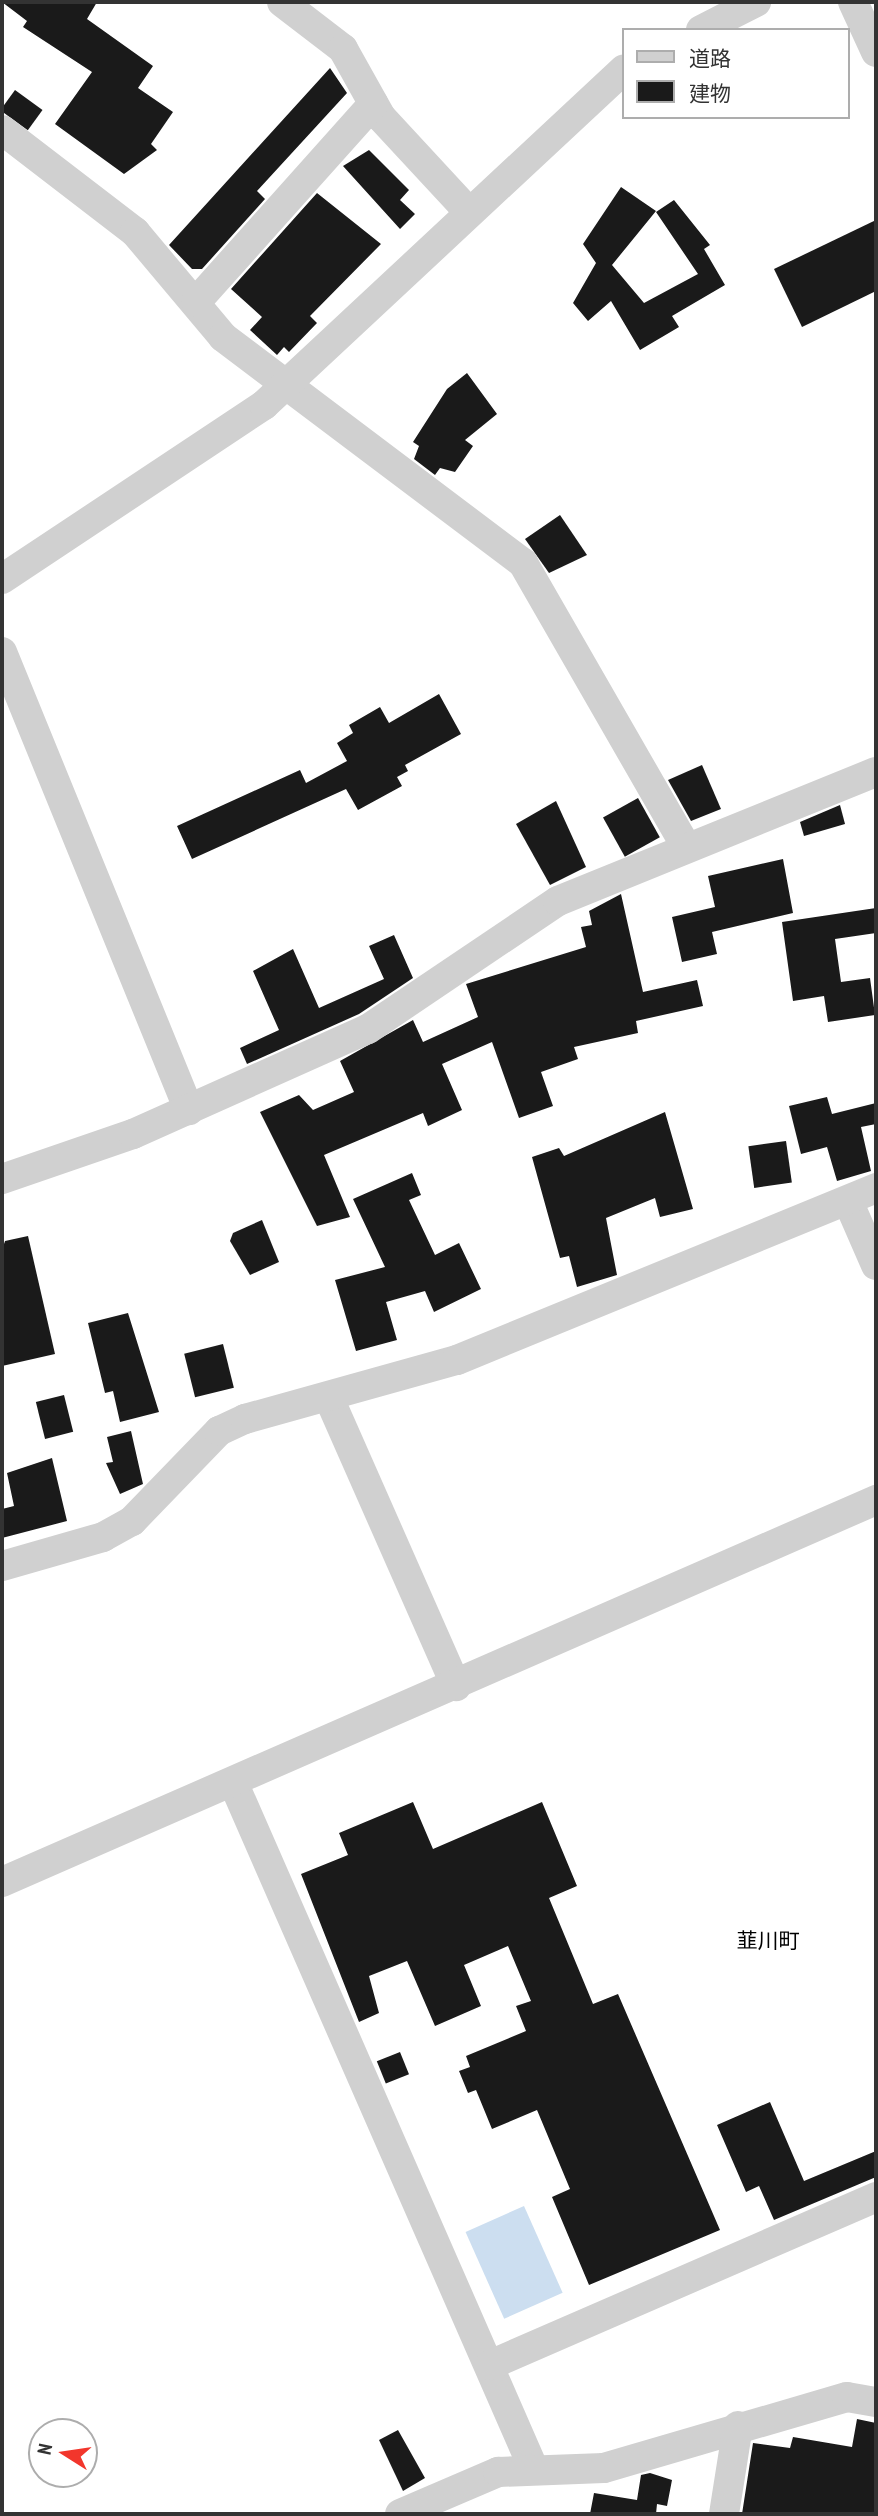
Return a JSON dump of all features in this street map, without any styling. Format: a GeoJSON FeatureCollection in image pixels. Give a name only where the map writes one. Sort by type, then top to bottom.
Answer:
{"type":"FeatureCollection","features":[{"type":"Feature","properties":{"kind":"street"},"geometry":{"type":"LineString","coordinates":[[282,2],[343,49],[373,104],[469,212]]}},
{"type":"Feature","properties":{"kind":"street"},"geometry":{"type":"LineString","coordinates":[[705,28],[756,2]]}},
{"type":"Feature","properties":{"kind":"street"},"geometry":{"type":"LineString","coordinates":[[853,2],[876,52]]}},
{"type":"Feature","properties":{"kind":"street"},"geometry":{"type":"LineString","coordinates":[[2,579],[253,413],[622,71]]}},
{"type":"Feature","properties":{"kind":"street"},"geometry":{"type":"LineString","coordinates":[[196,302],[373,104]]}},
{"type":"Feature","properties":{"kind":"street"},"geometry":{"type":"LineString","coordinates":[[2,130],[135,232],[223,337],[288,381],[523,563],[686,847]]}},
{"type":"Feature","properties":{"kind":"street"},"geometry":{"type":"LineString","coordinates":[[2,652],[189,1110]]}},
{"type":"Feature","properties":{"kind":"street"},"geometry":{"type":"LineString","coordinates":[[2,1179],[189,1110],[368,1029],[558,901],[876,772]]}},
{"type":"Feature","properties":{"kind":"street"},"geometry":{"type":"LineString","coordinates":[[2,1566],[103,1537],[132,1521],[219,1431],[457,1360],[876,1188]]}},
{"type":"Feature","properties":{"kind":"street"},"geometry":{"type":"LineString","coordinates":[[848,1201],[876,1265]]}},
{"type":"Feature","properties":{"kind":"street"},"geometry":{"type":"LineString","coordinates":[[329,1398],[456,1686]]}},
{"type":"Feature","properties":{"kind":"street"},"geometry":{"type":"LineString","coordinates":[[2,1882],[456,1686],[876,1500]]}},
{"type":"Feature","properties":{"kind":"street"},"geometry":{"type":"LineString","coordinates":[[233,1782],[532,2465]]}},
{"type":"Feature","properties":{"kind":"street"},"geometry":{"type":"LineString","coordinates":[[490,2365],[876,2197]]}},
{"type":"Feature","properties":{"kind":"street"},"geometry":{"type":"LineString","coordinates":[[418,2511],[498,2472],[532,2465],[604,2468],[738,2426],[847,2397],[876,2402]]}},
{"type":"Feature","properties":{"kind":"street"},"geometry":{"type":"LineString","coordinates":[[724,2514],[738,2426]]}},
{"type":"Feature","properties":{"kind":"water"},"geometry":{"type":"Polygon","coordinates":[[[524,2206],[563,2293],[504,2319],[466,2232],[524,2206]]]}},
{"type":"Feature","properties":{"kind":"building"},"geometry":{"type":"Polygon","coordinates":[[[2,2],[97,2],[87,19],[153,66],[138,88],[173,112],[151,144],[157,150],[124,174],[55,124],[92,72],[23,27],[27,21],[2,2]]]}},
{"type":"Feature","properties":{"kind":"building"},"geometry":{"type":"Polygon","coordinates":[[[330,68],[347,93],[257,191],[265,199],[202,269],[192,269],[169,245],[330,68]]]}},
{"type":"Feature","properties":{"kind":"building"},"geometry":{"type":"Polygon","coordinates":[[[15,90],[43,110],[28,130],[2,111],[15,90]]]}},
{"type":"Feature","properties":{"kind":"building"},"geometry":{"type":"Polygon","coordinates":[[[369,150],[409,190],[400,200],[415,214],[400,229],[343,166],[369,150]]]}},
{"type":"Feature","properties":{"kind":"building"},"geometry":{"type":"Polygon","coordinates":[[[621,187],[656,211],[612,265],[644,303],[698,274],[656,212],[674,200],[710,245],[704,249],[725,285],[672,316],[679,327],[640,350],[611,301],[588,321],[573,303],[596,263],[583,244],[621,187]]]}},
{"type":"Feature","properties":{"kind":"building"},"geometry":{"type":"Polygon","coordinates":[[[317,193],[381,244],[310,316],[317,323],[289,352],[284,347],[277,355],[250,330],[262,317],[231,289],[317,193]]]}},
{"type":"Feature","properties":{"kind":"building"},"geometry":{"type":"Polygon","coordinates":[[[876,220],[876,291],[802,327],[774,269],[876,220]]]}},
{"type":"Feature","properties":{"kind":"building"},"geometry":{"type":"Polygon","coordinates":[[[467,373],[497,414],[465,440],[473,446],[455,472],[440,468],[435,475],[414,459],[419,446],[413,442],[447,389],[467,373]]]}},
{"type":"Feature","properties":{"kind":"building"},"geometry":{"type":"Polygon","coordinates":[[[560,515],[587,555],[549,573],[525,539],[560,515]]]}},
{"type":"Feature","properties":{"kind":"building"},"geometry":{"type":"Polygon","coordinates":[[[439,694],[461,734],[405,765],[408,771],[397,777],[402,786],[358,810],[346,789],[192,859],[177,826],[300,770],[306,783],[347,761],[337,743],[353,733],[349,725],[380,707],[389,723],[439,694]]]}},
{"type":"Feature","properties":{"kind":"building"},"geometry":{"type":"Polygon","coordinates":[[[702,765],[721,809],[691,821],[668,780],[702,765]]]}},
{"type":"Feature","properties":{"kind":"building"},"geometry":{"type":"Polygon","coordinates":[[[638,798],[660,837],[625,857],[603,817],[638,798]]]}},
{"type":"Feature","properties":{"kind":"building"},"geometry":{"type":"Polygon","coordinates":[[[556,801],[586,867],[550,885],[516,824],[556,801]]]}},
{"type":"Feature","properties":{"kind":"building"},"geometry":{"type":"Polygon","coordinates":[[[840,805],[845,824],[804,836],[800,822],[840,805]]]}},
{"type":"Feature","properties":{"kind":"building"},"geometry":{"type":"Polygon","coordinates":[[[783,859],[793,913],[712,932],[717,954],[682,962],[672,917],[715,907],[708,876],[783,859]]]}},
{"type":"Feature","properties":{"kind":"building"},"geometry":{"type":"Polygon","coordinates":[[[621,894],[643,992],[697,980],[703,1006],[636,1021],[638,1033],[574,1047],[578,1059],[541,1072],[553,1106],[519,1118],[492,1042],[442,1064],[462,1110],[428,1126],[423,1113],[324,1155],[350,1217],[317,1226],[260,1112],[299,1095],[313,1110],[354,1092],[340,1061],[413,1020],[423,1042],[478,1017],[466,984],[586,947],[581,927],[592,925],[589,911],[621,894]]]}},
{"type":"Feature","properties":{"kind":"building"},"geometry":{"type":"Polygon","coordinates":[[[876,908],[876,933],[835,939],[841,982],[870,978],[875,1015],[828,1022],[824,996],[793,1001],[782,922],[876,908]]]}},
{"type":"Feature","properties":{"kind":"building"},"geometry":{"type":"Polygon","coordinates":[[[394,935],[413,978],[359,1014],[247,1064],[240,1048],[279,1030],[253,971],[293,949],[319,1008],[384,979],[369,946],[394,935]]]}},
{"type":"Feature","properties":{"kind":"building"},"geometry":{"type":"Polygon","coordinates":[[[827,1097],[832,1114],[876,1103],[876,1124],[861,1127],[871,1171],[837,1181],[827,1147],[801,1154],[789,1106],[827,1097]]]}},
{"type":"Feature","properties":{"kind":"building"},"geometry":{"type":"Polygon","coordinates":[[[665,1112],[693,1209],[660,1217],[655,1198],[606,1218],[617,1275],[577,1287],[569,1256],[560,1258],[532,1157],[559,1148],[564,1156],[665,1112]]]}},
{"type":"Feature","properties":{"kind":"building"},"geometry":{"type":"Polygon","coordinates":[[[786,1141],[792,1183],[754,1188],[748,1146],[786,1141]]]}},
{"type":"Feature","properties":{"kind":"building"},"geometry":{"type":"Polygon","coordinates":[[[412,1173],[421,1195],[409,1200],[435,1255],[459,1243],[481,1289],[434,1312],[425,1291],[386,1302],[397,1340],[356,1351],[335,1280],[385,1267],[353,1199],[412,1173]]]}},
{"type":"Feature","properties":{"kind":"building"},"geometry":{"type":"Polygon","coordinates":[[[262,1220],[279,1262],[250,1275],[230,1241],[233,1233],[262,1220]]]}},
{"type":"Feature","properties":{"kind":"building"},"geometry":{"type":"Polygon","coordinates":[[[28,1236],[55,1354],[2,1366],[2,1250],[5,1241],[28,1236]]]}},
{"type":"Feature","properties":{"kind":"building"},"geometry":{"type":"Polygon","coordinates":[[[128,1313],[159,1412],[120,1422],[113,1391],[105,1393],[88,1323],[128,1313]]]}},
{"type":"Feature","properties":{"kind":"building"},"geometry":{"type":"Polygon","coordinates":[[[223,1344],[234,1388],[195,1397],[184,1354],[223,1344]]]}},
{"type":"Feature","properties":{"kind":"building"},"geometry":{"type":"Polygon","coordinates":[[[64,1395],[73,1432],[45,1439],[36,1402],[64,1395]]]}},
{"type":"Feature","properties":{"kind":"building"},"geometry":{"type":"Polygon","coordinates":[[[131,1431],[143,1484],[120,1494],[106,1463],[113,1462],[107,1437],[131,1431]]]}},
{"type":"Feature","properties":{"kind":"building"},"geometry":{"type":"Polygon","coordinates":[[[52,1458],[67,1521],[2,1538],[2,1509],[14,1506],[7,1473],[52,1458]]]}},
{"type":"Feature","properties":{"kind":"building"},"geometry":{"type":"Polygon","coordinates":[[[413,1802],[433,1849],[542,1802],[577,1886],[549,1898],[593,2004],[618,1994],[720,2230],[589,2285],[552,2197],[570,2189],[537,2110],[492,2129],[476,2090],[468,2093],[459,2071],[470,2067],[466,2056],[526,2031],[516,2006],[531,2001],[508,1946],[464,1965],[481,2006],[435,2026],[407,1961],[369,1976],[379,2013],[359,2022],[301,1874],[348,1855],[339,1833],[413,1802]]]}},
{"type":"Feature","properties":{"kind":"building"},"geometry":{"type":"Polygon","coordinates":[[[400,2052],[409,2074],[386,2084],[377,2061],[400,2052]]]}},
{"type":"Feature","properties":{"kind":"building"},"geometry":{"type":"Polygon","coordinates":[[[770,2102],[804,2181],[876,2151],[876,2177],[774,2220],[759,2186],[746,2192],[717,2125],[770,2102]]]}},
{"type":"Feature","properties":{"kind":"building"},"geometry":{"type":"Polygon","coordinates":[[[857,2419],[876,2423],[876,2514],[742,2514],[753,2443],[790,2448],[793,2437],[852,2447],[857,2419]]]}},
{"type":"Feature","properties":{"kind":"building"},"geometry":{"type":"Polygon","coordinates":[[[398,2430],[425,2478],[403,2491],[379,2440],[398,2430]]]}},
{"type":"Feature","properties":{"kind":"building"},"geometry":{"type":"Polygon","coordinates":[[[650,2473],[672,2480],[667,2506],[657,2504],[656,2514],[590,2514],[594,2493],[637,2500],[641,2475],[650,2473]]]}},
{"type":"Feature","properties":{"kind":"district","name":"韮川町"},"geometry":{"type":"Point","coordinates":[768,1941]}}]}
